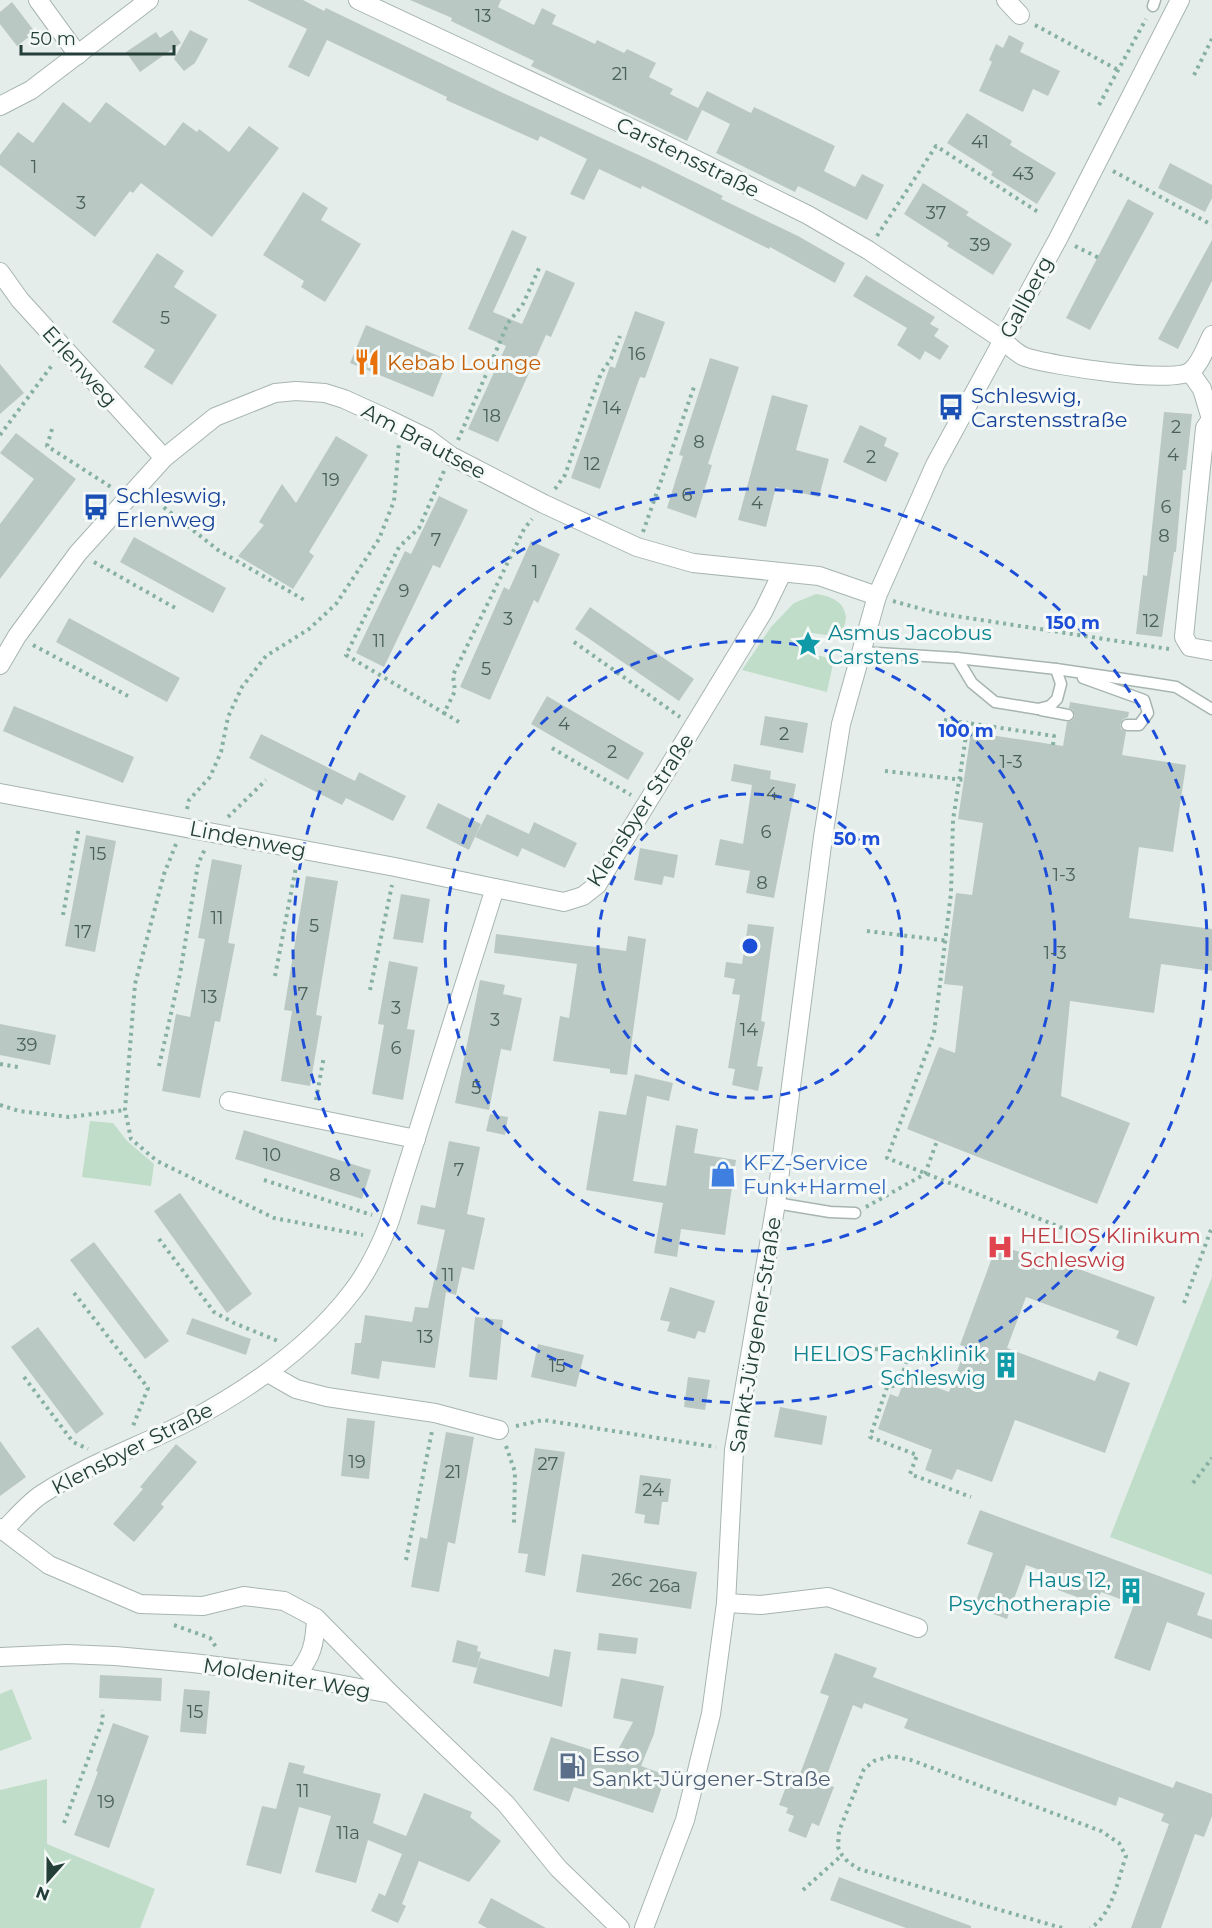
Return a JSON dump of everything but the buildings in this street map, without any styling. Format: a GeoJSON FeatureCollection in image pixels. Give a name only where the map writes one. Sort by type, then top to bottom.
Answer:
{"type":"FeatureCollection","features":[{"type":"Feature","properties":{"kind":"street"},"geometry":{"type":"LineString","coordinates":[[38,0],[78,55]]}},
{"type":"Feature","properties":{"kind":"street"},"geometry":{"type":"LineString","coordinates":[[0,106],[31,90],[149,0]]}},
{"type":"Feature","properties":{"kind":"street","name":"Carstensstraße"},"geometry":{"type":"LineString","coordinates":[[358,0],[648,136],[808,215],[868,250],[1003,340],[1023,357],[1065,366],[1152,376],[1175,376],[1190,372]]}},
{"type":"Feature","properties":{"kind":"street"},"geometry":{"type":"LineString","coordinates":[[1006,0],[1020,15]]}},
{"type":"Feature","properties":{"kind":"street","name":"Gallberg"},"geometry":{"type":"LineString","coordinates":[[877,596],[935,465],[1059,237],[1180,0]]}},
{"type":"Feature","properties":{"kind":"street","name":"Erlenweg"},"geometry":{"type":"LineString","coordinates":[[0,272],[20,300],[164,458]]}},
{"type":"Feature","properties":{"kind":"street"},"geometry":{"type":"LineString","coordinates":[[1212,335],[1202,356],[1190,372],[1202,389],[1212,419],[1205,428],[1184,637],[1190,647],[1212,651]]}},
{"type":"Feature","properties":{"kind":"street","name":"Am Brautsee"},"geometry":{"type":"LineString","coordinates":[[0,665],[17,636],[78,553],[164,458],[215,417],[275,393],[297,391],[324,393],[344,399],[401,425],[427,438],[451,456],[544,504],[637,547],[693,563],[819,576],[877,596]]}},
{"type":"Feature","properties":{"kind":"street","name":"Klensbyer Straße"},"geometry":{"type":"LineString","coordinates":[[2,1530],[40,1495],[191,1419],[268,1373],[310,1338],[353,1292],[383,1239],[390,1220],[495,888],[564,902],[583,896],[597,885],[764,612],[782,573]]}},
{"type":"Feature","properties":{"kind":"street","name":"Sankt-Jürgener-Straße"},"geometry":{"type":"LineString","coordinates":[[644,1928],[687,1809],[711,1714],[726,1603],[734,1450],[776,1203],[823,837],[841,724],[877,596]]}},
{"type":"Feature","properties":{"kind":"street","name":"Lindenweg"},"geometry":{"type":"LineString","coordinates":[[0,793],[299,848],[495,888]]}},
{"type":"Feature","properties":{"kind":"street"},"geometry":{"type":"LineString","coordinates":[[229,1101],[416,1139]]}},
{"type":"Feature","properties":{"kind":"street"},"geometry":{"type":"LineString","coordinates":[[268,1373],[296,1389],[327,1397],[435,1413],[499,1430]]}},
{"type":"Feature","properties":{"kind":"street"},"geometry":{"type":"LineString","coordinates":[[2,1530],[49,1565],[140,1604],[203,1606],[244,1596],[284,1601],[316,1618],[391,1694]]}},
{"type":"Feature","properties":{"kind":"street"},"geometry":{"type":"LineString","coordinates":[[726,1603],[761,1605],[828,1597],[918,1629]]}},
{"type":"Feature","properties":{"kind":"street"},"geometry":{"type":"LineString","coordinates":[[296,1676],[308,1662],[315,1641],[316,1618]]}},
{"type":"Feature","properties":{"kind":"street","name":"Moldeniter Weg"},"geometry":{"type":"LineString","coordinates":[[0,1657],[67,1654],[193,1663],[296,1676],[391,1694],[506,1804],[558,1868],[620,1928]]}},
{"type":"Feature","properties":{"kind":"lane"},"geometry":{"type":"LineString","coordinates":[[861,652],[957,658],[1056,669],[1176,687],[1212,709]]}},
{"type":"Feature","properties":{"kind":"lane"},"geometry":{"type":"LineString","coordinates":[[957,658],[972,683],[995,702],[1068,715]]}},
{"type":"Feature","properties":{"kind":"lane"},"geometry":{"type":"LineString","coordinates":[[1038,709],[1050,706],[1056,699],[1061,684],[1056,669]]}},
{"type":"Feature","properties":{"kind":"lane"},"geometry":{"type":"LineString","coordinates":[[1056,669],[1143,700],[1148,713],[1139,725],[1127,725]]}},
{"type":"Feature","properties":{"kind":"lane"},"geometry":{"type":"LineString","coordinates":[[776,1203],[830,1212],[855,1213]]}},
{"type":"Feature","properties":{"kind":"path"},"geometry":{"type":"LineString","coordinates":[[1100,105],[1154,3]]}},
{"type":"Feature","properties":{"kind":"path"},"geometry":{"type":"LineString","coordinates":[[1020,15],[1041,29],[1118,70]]}},
{"type":"Feature","properties":{"kind":"path"},"geometry":{"type":"LineString","coordinates":[[1194,75],[1212,39]]}},
{"type":"Feature","properties":{"kind":"path"},"geometry":{"type":"LineString","coordinates":[[868,250],[936,146],[1038,212]]}},
{"type":"Feature","properties":{"kind":"path"},"geometry":{"type":"LineString","coordinates":[[1124,177],[1212,225]]}},
{"type":"Feature","properties":{"kind":"path"},"geometry":{"type":"LineString","coordinates":[[1059,237],[1099,258]]}},
{"type":"Feature","properties":{"kind":"path"},"geometry":{"type":"LineString","coordinates":[[459,723],[346,655],[399,547],[419,528],[508,323],[523,304],[540,266]]}},
{"type":"Feature","properties":{"kind":"path"},"geometry":{"type":"LineString","coordinates":[[444,713],[455,691],[453,675],[524,529],[565,475],[601,373],[611,359],[620,336]]}},
{"type":"Feature","properties":{"kind":"path"},"geometry":{"type":"LineString","coordinates":[[0,435],[64,349]]}},
{"type":"Feature","properties":{"kind":"path"},"geometry":{"type":"LineString","coordinates":[[637,547],[694,387]]}},
{"type":"Feature","properties":{"kind":"path"},"geometry":{"type":"LineString","coordinates":[[383,1239],[274,1218],[157,1161],[131,1139],[124,1110],[135,984],[164,874],[183,827],[189,800],[210,777],[221,752],[228,717],[242,687],[266,656],[309,629],[336,604],[379,538],[394,501],[401,425]]}},
{"type":"Feature","properties":{"kind":"path"},"geometry":{"type":"LineString","coordinates":[[52,429],[47,446],[133,491],[218,549],[306,601]]}},
{"type":"Feature","properties":{"kind":"path"},"geometry":{"type":"LineString","coordinates":[[78,553],[177,609]]}},
{"type":"Feature","properties":{"kind":"path"},"geometry":{"type":"LineString","coordinates":[[877,596],[947,615],[1172,650],[1190,647]]}},
{"type":"Feature","properties":{"kind":"path"},"geometry":{"type":"LineString","coordinates":[[17,636],[128,696]]}},
{"type":"Feature","properties":{"kind":"path"},"geometry":{"type":"LineString","coordinates":[[574,642],[693,726]]}},
{"type":"Feature","properties":{"kind":"path"},"geometry":{"type":"LineString","coordinates":[[944,720],[1054,736],[1053,745]]}},
{"type":"Feature","properties":{"kind":"path"},"geometry":{"type":"LineString","coordinates":[[968,723],[962,779],[953,820],[947,941],[934,1033],[887,1158],[1080,1235]]}},
{"type":"Feature","properties":{"kind":"path"},"geometry":{"type":"LineString","coordinates":[[552,748],[647,805]]}},
{"type":"Feature","properties":{"kind":"path"},"geometry":{"type":"LineString","coordinates":[[885,771],[962,779]]}},
{"type":"Feature","properties":{"kind":"path"},"geometry":{"type":"LineString","coordinates":[[159,1066],[180,974],[198,864],[212,832],[266,780]]}},
{"type":"Feature","properties":{"kind":"path"},"geometry":{"type":"LineString","coordinates":[[63,915],[82,808]]}},
{"type":"Feature","properties":{"kind":"path"},"geometry":{"type":"LineString","coordinates":[[275,976],[299,848]]}},
{"type":"Feature","properties":{"kind":"path"},"geometry":{"type":"LineString","coordinates":[[370,990],[395,867]]}},
{"type":"Feature","properties":{"kind":"path"},"geometry":{"type":"LineString","coordinates":[[867,931],[947,941]]}},
{"type":"Feature","properties":{"kind":"path"},"geometry":{"type":"LineString","coordinates":[[313,1119],[324,1056]]}},
{"type":"Feature","properties":{"kind":"path"},"geometry":{"type":"LineString","coordinates":[[0,1064],[18,1066]]}},
{"type":"Feature","properties":{"kind":"path"},"geometry":{"type":"LineString","coordinates":[[0,1105],[19,1111],[69,1117],[124,1110]]}},
{"type":"Feature","properties":{"kind":"path"},"geometry":{"type":"LineString","coordinates":[[855,1213],[925,1174],[937,1141]]}},
{"type":"Feature","properties":{"kind":"path"},"geometry":{"type":"LineString","coordinates":[[264,1180],[390,1220]]}},
{"type":"Feature","properties":{"kind":"path"},"geometry":{"type":"LineString","coordinates":[[1184,1303],[1212,1227]]}},
{"type":"Feature","properties":{"kind":"path"},"geometry":{"type":"LineString","coordinates":[[159,1239],[214,1312],[281,1342],[290,1355]]}},
{"type":"Feature","properties":{"kind":"path"},"geometry":{"type":"LineString","coordinates":[[74,1293],[148,1388],[131,1432],[136,1447]]}},
{"type":"Feature","properties":{"kind":"path"},"geometry":{"type":"LineString","coordinates":[[875,1349],[909,1354],[938,1362]]}},
{"type":"Feature","properties":{"kind":"path"},"geometry":{"type":"LineString","coordinates":[[909,1354],[898,1385],[887,1387],[870,1437],[917,1455],[910,1474],[971,1497]]}},
{"type":"Feature","properties":{"kind":"path"},"geometry":{"type":"LineString","coordinates":[[24,1377],[74,1442],[92,1451],[98,1464]]}},
{"type":"Feature","properties":{"kind":"path"},"geometry":{"type":"LineString","coordinates":[[406,1560],[435,1413]]}},
{"type":"Feature","properties":{"kind":"path"},"geometry":{"type":"LineString","coordinates":[[514,1523],[515,1472],[499,1430],[543,1420],[700,1445]]}},
{"type":"Feature","properties":{"kind":"path"},"geometry":{"type":"LineString","coordinates":[[1193,1483],[1212,1458]]}},
{"type":"Feature","properties":{"kind":"path"},"geometry":{"type":"LineString","coordinates":[[165,1622],[210,1638],[217,1650],[193,1663]]}},
{"type":"Feature","properties":{"kind":"path"},"geometry":{"type":"LineString","coordinates":[[64,1823],[103,1720],[102,1710]]}},
{"type":"Feature","properties":{"kind":"path"},"geometry":{"type":"LineString","coordinates":[[1062,1928],[859,1869],[848,1862],[838,1847],[839,1831],[864,1769],[874,1761],[891,1756],[911,1760],[1101,1831],[1119,1843],[1126,1856],[1106,1915],[1090,1928]]}},
{"type":"Feature","properties":{"kind":"path"},"geometry":{"type":"LineString","coordinates":[[803,1890],[842,1855]]}},
{"type":"Feature","properties":{"kind":"green space"},"geometry":{"type":"Polygon","coordinates":[[[816,594],[839,603],[846,617],[840,637],[805,632],[802,652],[834,659],[827,692],[742,670],[771,627],[794,603],[816,594]]]}},
{"type":"Feature","properties":{"kind":"green space"},"geometry":{"type":"Polygon","coordinates":[[[90,1121],[113,1123],[127,1141],[154,1164],[151,1186],[82,1177],[90,1121]]]}},
{"type":"Feature","properties":{"kind":"green space"},"geometry":{"type":"Polygon","coordinates":[[[1212,1277],[1212,1575],[1110,1537],[1212,1277]]]}},
{"type":"Feature","properties":{"kind":"green space"},"geometry":{"type":"Polygon","coordinates":[[[12,1689],[32,1739],[0,1751],[0,1694],[12,1689]]]}},
{"type":"Feature","properties":{"kind":"green space"},"geometry":{"type":"Polygon","coordinates":[[[47,1779],[47,1844],[155,1889],[140,1928],[0,1928],[0,1790],[47,1779]]]}},
{"type":"Feature","properties":{"kind":"place","name":"Kebab Lounge"},"geometry":{"type":"Point","coordinates":[367,362]}},
{"type":"Feature","properties":{"kind":"place","name":"Schleswig, Carstensstraße"},"geometry":{"type":"Point","coordinates":[951,407]}},
{"type":"Feature","properties":{"kind":"place","name":"Schleswig, Erlenweg"},"geometry":{"type":"Point","coordinates":[96,507]}},
{"type":"Feature","properties":{"kind":"place","name":"Asmus Jacobus Carstens"},"geometry":{"type":"Point","coordinates":[808,644]}},
{"type":"Feature","properties":{"kind":"place","name":"KFZ-Service Funk+Harmel"},"geometry":{"type":"Point","coordinates":[723,1174]}},
{"type":"Feature","properties":{"kind":"place","name":"HELIOS Klinikum Schleswig"},"geometry":{"type":"Point","coordinates":[1000,1247]}},
{"type":"Feature","properties":{"kind":"place","name":"HELIOS Fachklinik Schleswig"},"geometry":{"type":"Point","coordinates":[1006,1365]}},
{"type":"Feature","properties":{"kind":"place","name":"Haus 12, Psychotherapie"},"geometry":{"type":"Point","coordinates":[1131,1591]}},
{"type":"Feature","properties":{"kind":"place","name":"Esso Sankt-Jürgener-Straße"},"geometry":{"type":"Point","coordinates":[572,1766]}}]}
